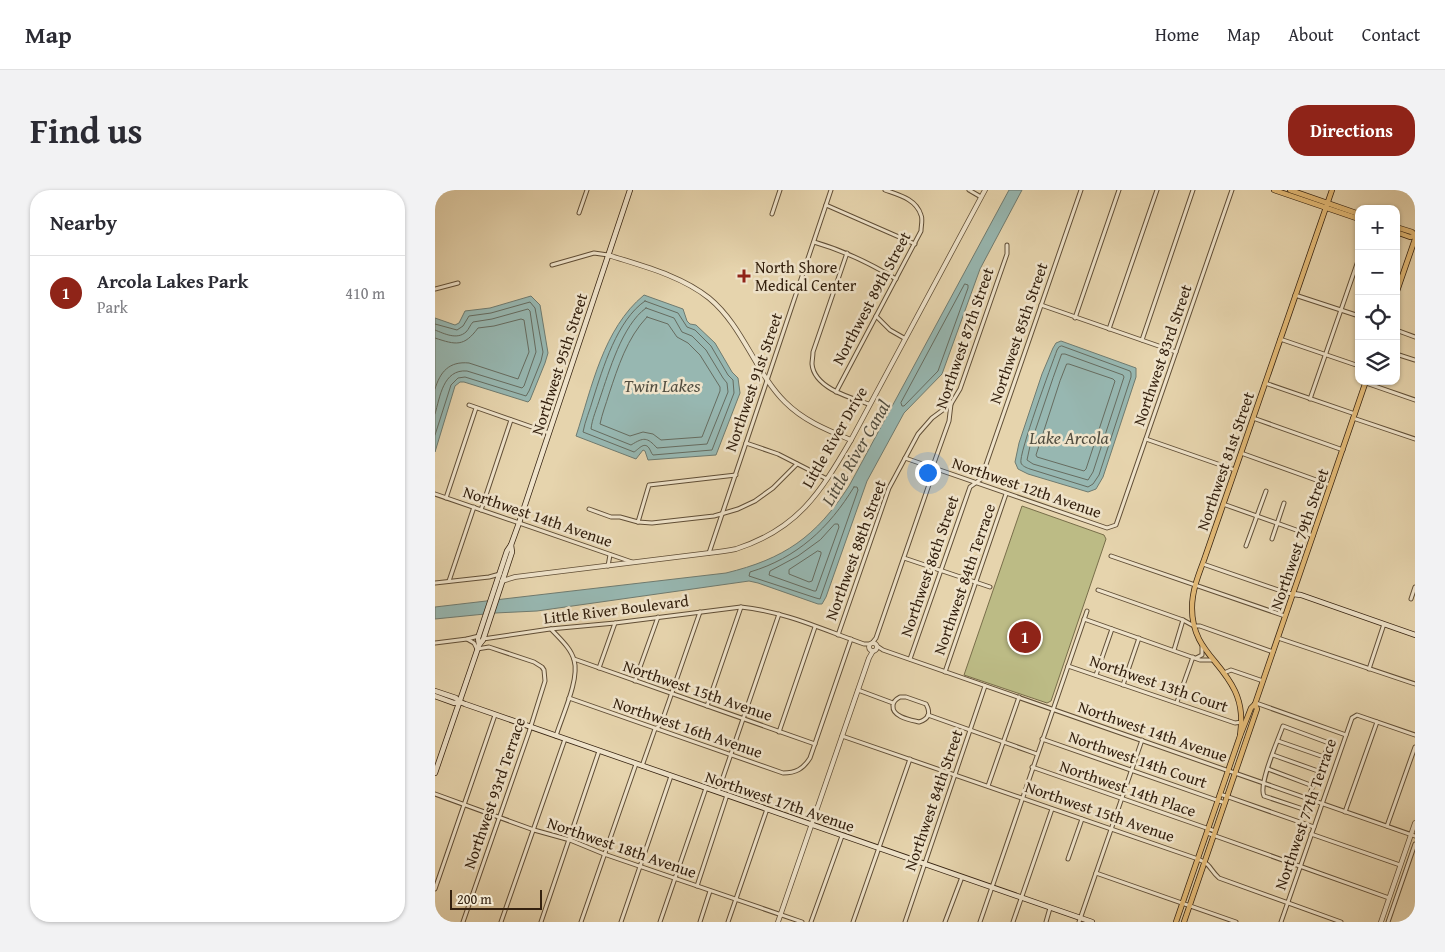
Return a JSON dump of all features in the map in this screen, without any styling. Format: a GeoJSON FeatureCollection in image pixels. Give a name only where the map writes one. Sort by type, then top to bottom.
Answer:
{"type":"FeatureCollection","features":[{"type":"Feature","properties":{"kind":"main road","name":"Northwest 95th Street"},"geometry":{"type":"LineString","coordinates":[[494,599],[507,551],[519,523],[630,190]]}},
{"type":"Feature","properties":{"kind":"main road"},"geometry":{"type":"LineString","coordinates":[[1274,190],[1355,213]]}},
{"type":"Feature","properties":{"kind":"main road"},"geometry":{"type":"LineString","coordinates":[[1290,190],[1355,217]]}},
{"type":"Feature","properties":{"kind":"main road","name":"Northwest 81st Street"},"geometry":{"type":"LineString","coordinates":[[1240,736],[1242,722],[1237,696],[1232,685],[1202,646],[1194,626],[1192,601],[1195,585],[1332,190]]}},
{"type":"Feature","properties":{"kind":"main road"},"geometry":{"type":"LineString","coordinates":[[1400,228],[1412,232],[1415,237]]}},
{"type":"Feature","properties":{"kind":"main road"},"geometry":{"type":"LineString","coordinates":[[1400,233],[1415,237]]}},
{"type":"Feature","properties":{"kind":"main road"},"geometry":{"type":"LineString","coordinates":[[1400,282],[1415,237]]}},
{"type":"Feature","properties":{"kind":"main road","name":"Northwest 79th Street"},"geometry":{"type":"LineString","coordinates":[[1176,922],[1240,736],[1263,681],[1365,385]]}},
{"type":"Feature","properties":{"kind":"main road","name":"Northwest 95th Street"},"geometry":{"type":"LineString","coordinates":[[482,638],[494,599],[502,581],[511,552],[511,545]]}},
{"type":"Feature","properties":{"kind":"main road"},"geometry":{"type":"LineString","coordinates":[[1293,594],[1301,595],[1415,635]]}},
{"type":"Feature","properties":{"kind":"main road","name":"Northwest 95th Street"},"geometry":{"type":"LineString","coordinates":[[435,773],[478,647],[486,629],[489,615]]}},
{"type":"Feature","properties":{"kind":"main road","name":"Northwest 17th Avenue"},"geometry":{"type":"LineString","coordinates":[[435,691],[456,698],[459,702]]}},
{"type":"Feature","properties":{"kind":"main road","name":"Northwest 17th Avenue"},"geometry":{"type":"LineString","coordinates":[[435,696],[495,714],[1051,908],[1080,920],[1092,922]]}},
{"type":"Feature","properties":{"kind":"main road","name":"Northwest 79th Street"},"geometry":{"type":"LineString","coordinates":[[1184,922],[1257,709],[1255,703]]}},
{"type":"Feature","properties":{"kind":"street"},"geometry":{"type":"LineString","coordinates":[[579,213],[587,190]]}},
{"type":"Feature","properties":{"kind":"street"},"geometry":{"type":"LineString","coordinates":[[772,214],[780,190]]}},
{"type":"Feature","properties":{"kind":"street","name":"Northwest 91st Street"},"geometry":{"type":"LineString","coordinates":[[709,554],[831,190]]}},
{"type":"Feature","properties":{"kind":"street","name":"Northwest 89th Street"},"geometry":{"type":"LineString","coordinates":[[836,392],[921,231],[921,215],[915,205],[904,196],[885,190]]}},
{"type":"Feature","properties":{"kind":"street"},"geometry":{"type":"LineString","coordinates":[[969,190],[981,197]]}},
{"type":"Feature","properties":{"kind":"street","name":"Little River Drive"},"geometry":{"type":"LineString","coordinates":[[502,581],[515,577],[709,554],[735,549],[770,534],[792,520],[811,501],[828,479],[851,440],[985,190]]}},
{"type":"Feature","properties":{"kind":"street","name":"Northwest 85th Street"},"geometry":{"type":"LineString","coordinates":[[975,483],[981,479],[1081,190]]}},
{"type":"Feature","properties":{"kind":"street"},"geometry":{"type":"LineString","coordinates":[[1075,318],[1119,190]]}},
{"type":"Feature","properties":{"kind":"street"},"geometry":{"type":"LineString","coordinates":[[1109,329],[1157,190]]}},
{"type":"Feature","properties":{"kind":"street"},"geometry":{"type":"LineString","coordinates":[[1142,340],[1193,190]]}},
{"type":"Feature","properties":{"kind":"street","name":"Northwest 83rd Street"},"geometry":{"type":"LineString","coordinates":[[1113,527],[1116,525],[1232,190]]}},
{"type":"Feature","properties":{"kind":"street"},"geometry":{"type":"LineString","coordinates":[[826,205],[915,244]]}},
{"type":"Feature","properties":{"kind":"street"},"geometry":{"type":"LineString","coordinates":[[814,242],[865,261],[896,279]]}},
{"type":"Feature","properties":{"kind":"street","name":"Northwest 87th Street"},"geometry":{"type":"LineString","coordinates":[[778,922],[904,558],[949,421],[951,404],[960,389],[1007,254],[1007,245]]}},
{"type":"Feature","properties":{"kind":"street"},"geometry":{"type":"LineString","coordinates":[[552,265],[594,253],[608,255],[677,279],[693,287],[709,298],[721,310],[737,330],[767,379],[785,402],[815,425],[851,440]]}},
{"type":"Feature","properties":{"kind":"street"},"geometry":{"type":"LineString","coordinates":[[847,253],[813,352],[812,365],[816,376],[823,384],[836,392],[869,404]]}},
{"type":"Feature","properties":{"kind":"street"},"geometry":{"type":"LineString","coordinates":[[1310,399],[1355,270]]}},
{"type":"Feature","properties":{"kind":"street"},"geometry":{"type":"LineString","coordinates":[[435,289],[458,283]]}},
{"type":"Feature","properties":{"kind":"street"},"geometry":{"type":"LineString","coordinates":[[1295,294],[1355,315]]}},
{"type":"Feature","properties":{"kind":"street"},"geometry":{"type":"LineString","coordinates":[[1041,306],[1176,352]]}},
{"type":"Feature","properties":{"kind":"street"},"geometry":{"type":"LineString","coordinates":[[876,316],[890,330],[904,338]]}},
{"type":"Feature","properties":{"kind":"street"},"geometry":{"type":"LineString","coordinates":[[1400,331],[1415,336]]}},
{"type":"Feature","properties":{"kind":"street"},"geometry":{"type":"LineString","coordinates":[[1280,339],[1355,365]]}},
{"type":"Feature","properties":{"kind":"street"},"geometry":{"type":"LineString","coordinates":[[1400,355],[1415,360]]}},
{"type":"Feature","properties":{"kind":"street"},"geometry":{"type":"LineString","coordinates":[[1265,383],[1415,439]]}},
{"type":"Feature","properties":{"kind":"street"},"geometry":{"type":"LineString","coordinates":[[1374,385],[1415,400]]}},
{"type":"Feature","properties":{"kind":"street","name":"Northwest 88th Street"},"geometry":{"type":"LineString","coordinates":[[838,635],[889,488],[918,434],[932,418],[951,404]]}},
{"type":"Feature","properties":{"kind":"street"},"geometry":{"type":"LineString","coordinates":[[469,405],[549,433]]}},
{"type":"Feature","properties":{"kind":"street"},"geometry":{"type":"LineString","coordinates":[[446,498],[476,408]]}},
{"type":"Feature","properties":{"kind":"street"},"geometry":{"type":"LineString","coordinates":[[1253,418],[1343,450]]}},
{"type":"Feature","properties":{"kind":"street"},"geometry":{"type":"LineString","coordinates":[[481,510],[511,420]]}},
{"type":"Feature","properties":{"kind":"street"},"geometry":{"type":"LineString","coordinates":[[1146,439],[1235,470]]}},
{"type":"Feature","properties":{"kind":"street"},"geometry":{"type":"LineString","coordinates":[[746,444],[778,454],[828,479]]}},
{"type":"Feature","properties":{"kind":"street"},"geometry":{"type":"LineString","coordinates":[[1241,453],[1331,485]]}},
{"type":"Feature","properties":{"kind":"street","name":"Northwest 12th Avenue"},"geometry":{"type":"LineString","coordinates":[[905,458],[1107,528],[1113,527]]}},
{"type":"Feature","properties":{"kind":"street"},"geometry":{"type":"LineString","coordinates":[[589,509],[611,517],[652,523],[714,516],[738,509],[755,501],[773,488],[797,464]]}},
{"type":"Feature","properties":{"kind":"street"},"geometry":{"type":"LineString","coordinates":[[637,522],[649,485],[735,475]]}},
{"type":"Feature","properties":{"kind":"street","name":"Northwest 86th Street"},"geometry":{"type":"LineString","coordinates":[[910,659],[970,487],[975,483]]}},
{"type":"Feature","properties":{"kind":"street"},"geometry":{"type":"LineString","coordinates":[[1246,546],[1265,491]]}},
{"type":"Feature","properties":{"kind":"street","name":"Northwest 14th Avenue"},"geometry":{"type":"LineString","coordinates":[[435,494],[633,562]]}},
{"type":"Feature","properties":{"kind":"street","name":"Northwest 84th Terrace"},"geometry":{"type":"LineString","coordinates":[[945,672],[1006,494]]}},
{"type":"Feature","properties":{"kind":"street"},"geometry":{"type":"LineString","coordinates":[[1272,540],[1284,503]]}},
{"type":"Feature","properties":{"kind":"street"},"geometry":{"type":"LineString","coordinates":[[1223,504],[1313,536]]}},
{"type":"Feature","properties":{"kind":"street"},"geometry":{"type":"LineString","coordinates":[[449,581],[474,507]]}},
{"type":"Feature","properties":{"kind":"street"},"geometry":{"type":"LineString","coordinates":[[608,566],[610,555]]}},
{"type":"Feature","properties":{"kind":"street"},"geometry":{"type":"LineString","coordinates":[[1111,556],[1285,616]]}},
{"type":"Feature","properties":{"kind":"street"},"geometry":{"type":"LineString","coordinates":[[904,558],[990,587]]}},
{"type":"Feature","properties":{"kind":"street"},"geometry":{"type":"LineString","coordinates":[[1203,564],[1293,594]]}},
{"type":"Feature","properties":{"kind":"street"},"geometry":{"type":"LineString","coordinates":[[505,571],[515,577]]}},
{"type":"Feature","properties":{"kind":"street"},"geometry":{"type":"LineString","coordinates":[[435,583],[500,574]]}},
{"type":"Feature","properties":{"kind":"street"},"geometry":{"type":"LineString","coordinates":[[489,577],[497,583]]}},
{"type":"Feature","properties":{"kind":"street"},"geometry":{"type":"LineString","coordinates":[[1411,599],[1415,587]]}},
{"type":"Feature","properties":{"kind":"street"},"geometry":{"type":"LineString","coordinates":[[1098,590],[1183,620],[1194,626],[1200,626],[1273,652]]}},
{"type":"Feature","properties":{"kind":"street"},"geometry":{"type":"LineString","coordinates":[[707,706],[741,607]]}},
{"type":"Feature","properties":{"kind":"street","name":"Northwest 14th Avenue"},"geometry":{"type":"LineString","coordinates":[[741,607],[779,614],[1413,835]]}},
{"type":"Feature","properties":{"kind":"street","name":"Little River Boulevard"},"geometry":{"type":"LineString","coordinates":[[435,643],[741,607]]}},
{"type":"Feature","properties":{"kind":"street"},"geometry":{"type":"LineString","coordinates":[[980,922],[1087,611]]}},
{"type":"Feature","properties":{"kind":"street"},"geometry":{"type":"LineString","coordinates":[[642,766],[655,728],[661,724],[700,612]]}},
{"type":"Feature","properties":{"kind":"street"},"geometry":{"type":"LineString","coordinates":[[718,792],[779,614]]}},
{"type":"Feature","properties":{"kind":"street"},"geometry":{"type":"LineString","coordinates":[[1183,620],[1188,619],[1192,614]]}},
{"type":"Feature","properties":{"kind":"street"},"geometry":{"type":"LineString","coordinates":[[635,681],[658,617]]}},
{"type":"Feature","properties":{"kind":"street"},"geometry":{"type":"LineString","coordinates":[[1084,619],[1200,660],[1213,660]]}},
{"type":"Feature","properties":{"kind":"street"},"geometry":{"type":"LineString","coordinates":[[1174,650],[1183,620]]}},
{"type":"Feature","properties":{"kind":"street"},"geometry":{"type":"LineString","coordinates":[[599,668],[615,623]]}},
{"type":"Feature","properties":{"kind":"street"},"geometry":{"type":"LineString","coordinates":[[1369,668],[1384,624]]}},
{"type":"Feature","properties":{"kind":"street","name":"Northwest 88th Street"},"geometry":{"type":"LineString","coordinates":[[779,732],[815,627]]}},
{"type":"Feature","properties":{"kind":"street"},"geometry":{"type":"LineString","coordinates":[[486,629],[494,636]]}},
{"type":"Feature","properties":{"kind":"street"},"geometry":{"type":"LineString","coordinates":[[550,629],[565,644],[574,658],[576,670],[556,736]]}},
{"type":"Feature","properties":{"kind":"street"},"geometry":{"type":"LineString","coordinates":[[1096,675],[1112,629]]}},
{"type":"Feature","properties":{"kind":"street"},"geometry":{"type":"LineString","coordinates":[[482,638],[489,647]]}},
{"type":"Feature","properties":{"kind":"street"},"geometry":{"type":"LineString","coordinates":[[1123,685],[1139,638]]}},
{"type":"Feature","properties":{"kind":"street"},"geometry":{"type":"LineString","coordinates":[[1278,638],[1415,684]]}},
{"type":"Feature","properties":{"kind":"street"},"geometry":{"type":"LineString","coordinates":[[467,639],[474,642],[478,647],[489,647]]}},
{"type":"Feature","properties":{"kind":"street"},"geometry":{"type":"LineString","coordinates":[[815,744],[851,639]]}},
{"type":"Feature","properties":{"kind":"street"},"geometry":{"type":"LineString","coordinates":[[1194,658],[1202,656],[1202,646]]}},
{"type":"Feature","properties":{"kind":"street","name":"Northwest 93rd Terrace"},"geometry":{"type":"LineString","coordinates":[[463,922],[531,727],[545,681],[544,670],[534,662],[489,647]]}},
{"type":"Feature","properties":{"kind":"street","name":"Northwest 15th Avenue"},"geometry":{"type":"LineString","coordinates":[[574,658],[815,744]]}},
{"type":"Feature","properties":{"kind":"street"},"geometry":{"type":"LineString","coordinates":[[1177,702],[1194,658]]}},
{"type":"Feature","properties":{"kind":"street","name":"Northwest 13th Court"},"geometry":{"type":"LineString","coordinates":[[1068,666],[1235,723],[1242,722]]}},
{"type":"Feature","properties":{"kind":"street"},"geometry":{"type":"LineString","coordinates":[[1223,673],[1231,670],[1263,681]]}},
{"type":"Feature","properties":{"kind":"street","name":"Northwest 84th Street"},"geometry":{"type":"LineString","coordinates":[[905,922],[985,686]]}},
{"type":"Feature","properties":{"kind":"street"},"geometry":{"type":"LineString","coordinates":[[858,690],[893,703]]}},
{"type":"Feature","properties":{"kind":"street"},"geometry":{"type":"LineString","coordinates":[[900,697],[906,697],[926,704],[929,715],[925,720],[919,722],[897,714],[893,710],[893,703],[900,697]]}},
{"type":"Feature","properties":{"kind":"street"},"geometry":{"type":"LineString","coordinates":[[988,786],[1019,697]]}},
{"type":"Feature","properties":{"kind":"street","name":"Northwest 16th Avenue"},"geometry":{"type":"LineString","coordinates":[[569,698],[783,773],[800,770],[810,758],[815,744]]}},
{"type":"Feature","properties":{"kind":"street"},"geometry":{"type":"LineString","coordinates":[[1255,703],[1346,735]]}},
{"type":"Feature","properties":{"kind":"street"},"geometry":{"type":"LineString","coordinates":[[435,889],[495,714]]}},
{"type":"Feature","properties":{"kind":"street"},"geometry":{"type":"LineString","coordinates":[[929,715],[1037,754]]}},
{"type":"Feature","properties":{"kind":"street","name":"Northwest 77th Terrace"},"geometry":{"type":"LineString","coordinates":[[1281,922],[1352,718],[1354,715],[1357,715],[1377,722]]}},
{"type":"Feature","properties":{"kind":"street"},"geometry":{"type":"LineString","coordinates":[[1345,812],[1377,722],[1415,735]]}},
{"type":"Feature","properties":{"kind":"street"},"geometry":{"type":"LineString","coordinates":[[1309,799],[1329,743],[1283,726],[1263,782],[1262,793],[1264,796],[1309,811],[1313,800]]}},
{"type":"Feature","properties":{"kind":"street","name":"Northwest 15th Avenue"},"geometry":{"type":"LineString","coordinates":[[842,736],[1198,859],[1209,864],[1213,873],[1219,878],[1341,922]]}},
{"type":"Feature","properties":{"kind":"street"},"geometry":{"type":"LineString","coordinates":[[501,922],[565,739]]}},
{"type":"Feature","properties":{"kind":"street","name":"Northwest 14th Court"},"geometry":{"type":"LineString","coordinates":[[1042,739],[1225,802]]}},
{"type":"Feature","properties":{"kind":"street"},"geometry":{"type":"LineString","coordinates":[[1080,920],[1143,740]]}},
{"type":"Feature","properties":{"kind":"street"},"geometry":{"type":"LineString","coordinates":[[1278,741],[1324,757]]}},
{"type":"Feature","properties":{"kind":"street"},"geometry":{"type":"LineString","coordinates":[[1387,826],[1415,747]]}},
{"type":"Feature","properties":{"kind":"street"},"geometry":{"type":"LineString","coordinates":[[541,922],[599,751]]}},
{"type":"Feature","properties":{"kind":"street"},"geometry":{"type":"LineString","coordinates":[[1273,755],[1318,771]]}},
{"type":"Feature","properties":{"kind":"street"},"geometry":{"type":"LineString","coordinates":[[853,922],[910,759]]}},
{"type":"Feature","properties":{"kind":"street"},"geometry":{"type":"LineString","coordinates":[[581,922],[636,764]]}},
{"type":"Feature","properties":{"kind":"street","name":"Northwest 14th Place"},"geometry":{"type":"LineString","coordinates":[[1032,767],[1300,867],[1389,898]]}},
{"type":"Feature","properties":{"kind":"street"},"geometry":{"type":"LineString","coordinates":[[1268,769],[1313,786]]}},
{"type":"Feature","properties":{"kind":"street"},"geometry":{"type":"LineString","coordinates":[[621,922],[671,776]]}},
{"type":"Feature","properties":{"kind":"street"},"geometry":{"type":"LineString","coordinates":[[660,922],[706,788]]}},
{"type":"Feature","properties":{"kind":"street","name":"Northwest 18th Avenue"},"geometry":{"type":"LineString","coordinates":[[435,794],[802,922]]}},
{"type":"Feature","properties":{"kind":"street","name":"Northwest 14th Court"},"geometry":{"type":"LineString","coordinates":[[1220,794],[1314,827]]}},
{"type":"Feature","properties":{"kind":"street"},"geometry":{"type":"LineString","coordinates":[[697,886],[727,796]]}},
{"type":"Feature","properties":{"kind":"street"},"geometry":{"type":"LineString","coordinates":[[728,922],[767,809]]}},
{"type":"Feature","properties":{"kind":"street"},"geometry":{"type":"LineString","coordinates":[[1013,922],[1052,809]]}},
{"type":"Feature","properties":{"kind":"street"},"geometry":{"type":"LineString","coordinates":[[1068,859],[1082,819]]}},
{"type":"Feature","properties":{"kind":"street"},"geometry":{"type":"LineString","coordinates":[[1381,922],[1400,865],[1413,835],[1415,823]]}},
{"type":"Feature","properties":{"kind":"street"},"geometry":{"type":"LineString","coordinates":[[1311,834],[1400,865]]}},
{"type":"Feature","properties":{"kind":"street"},"geometry":{"type":"LineString","coordinates":[[811,922],[842,836]]}},
{"type":"Feature","properties":{"kind":"street"},"geometry":{"type":"LineString","coordinates":[[1388,922],[1415,844]]}},
{"type":"Feature","properties":{"kind":"street"},"geometry":{"type":"LineString","coordinates":[[1096,873],[1236,922]]}},
{"type":"Feature","properties":{"kind":"street"},"geometry":{"type":"LineString","coordinates":[[945,922],[962,877]]}},
{"type":"Feature","properties":{"kind":"street"},"geometry":{"type":"LineString","coordinates":[[699,922],[710,891]]}},
{"type":"Feature","properties":{"kind":"street"},"geometry":{"type":"LineString","coordinates":[[1046,922],[1051,908]]}},
{"type":"Feature","properties":{"kind":"shaded area"},"geometry":{"type":"Polygon","coordinates":[[[1022,506],[1104,535],[1106,539],[1051,701],[1047,703],[964,675],[1022,506]]]}},
{"type":"Feature","properties":{"kind":"water"},"geometry":{"type":"Polygon","coordinates":[[[1009,190],[1022,190],[980,269],[942,374],[904,413],[867,481],[822,604],[749,581],[537,611],[435,619],[435,607],[726,573],[765,561],[797,543],[824,519],[849,486],[1009,190]]]}},
{"type":"Feature","properties":{"kind":"water","name":"Twin Lakes"},"geometry":{"type":"Polygon","coordinates":[[[644,295],[683,309],[687,321],[690,324],[696,325],[715,343],[732,372],[738,378],[740,393],[716,455],[648,460],[643,450],[636,459],[576,436],[594,379],[609,342],[618,324],[644,295]]]}},
{"type":"Feature","properties":{"kind":"water"},"geometry":{"type":"Polygon","coordinates":[[[531,296],[540,305],[548,353],[530,400],[528,402],[460,382],[455,386],[435,452],[435,318],[455,325],[459,323],[465,311],[490,308],[531,296]]]}},
{"type":"Feature","properties":{"kind":"water","name":"Lake Arcola"},"geometry":{"type":"Polygon","coordinates":[[[1061,341],[1136,368],[1136,377],[1103,477],[1096,489],[1088,492],[1028,474],[1018,469],[1015,462],[1019,443],[1042,374],[1053,348],[1056,343],[1061,341]]]}},
{"type":"Feature","properties":{"kind":"place","name":"North Shore Medical Center"},"geometry":{"type":"Point","coordinates":[744,276]}},
{"type":"Feature","properties":{"kind":"place","name":"Arcola Lakes Park"},"geometry":{"type":"Point","coordinates":[1025,637]}},
{"type":"Feature","properties":{"kind":"water label","name":"Little River Canal"},"geometry":{"type":"Point","coordinates":[856,453]}}]}
